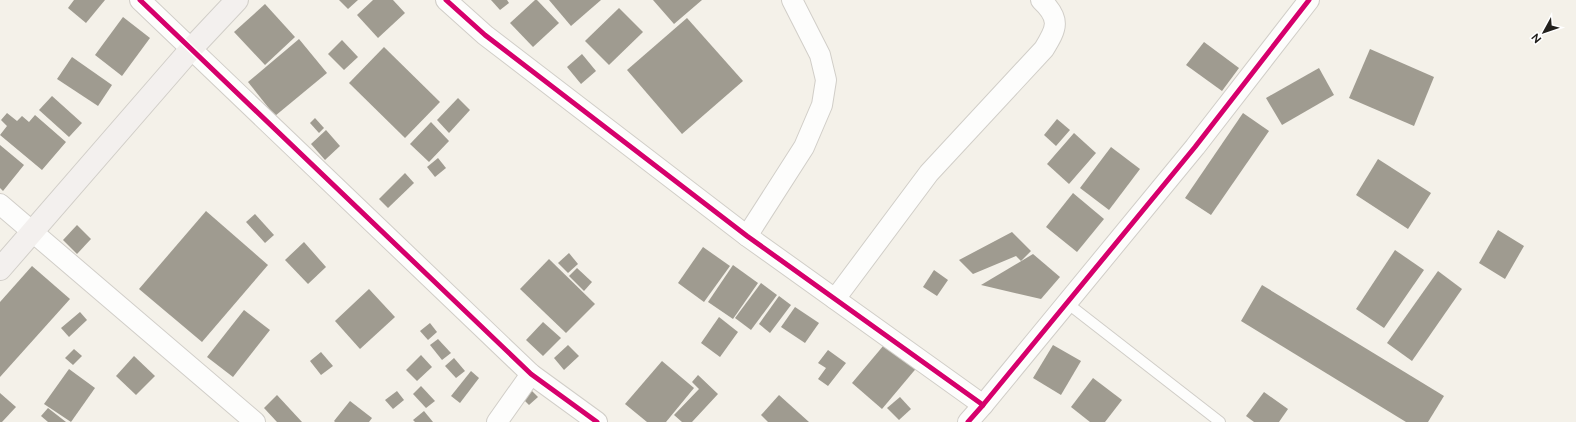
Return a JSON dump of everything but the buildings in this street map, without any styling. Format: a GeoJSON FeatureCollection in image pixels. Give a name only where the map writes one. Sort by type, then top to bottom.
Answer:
{"type":"FeatureCollection","features":[{"type":"Feature","properties":{"kind":"street"},"geometry":{"type":"LineString","coordinates":[[140,0],[531,374],[597,422]]}},
{"type":"Feature","properties":{"kind":"street"},"geometry":{"type":"LineString","coordinates":[[0,269],[191,49],[237,0]]}},
{"type":"Feature","properties":{"kind":"street"},"geometry":{"type":"LineString","coordinates":[[446,0],[485,35],[747,236],[983,405]]}},
{"type":"Feature","properties":{"kind":"street"},"geometry":{"type":"LineString","coordinates":[[747,236],[804,147],[822,105],[826,80],[820,55],[792,0]]}},
{"type":"Feature","properties":{"kind":"street"},"geometry":{"type":"LineString","coordinates":[[835,299],[929,173],[1044,49],[1052,36],[1056,23],[1054,16],[1041,0]]}},
{"type":"Feature","properties":{"kind":"street"},"geometry":{"type":"LineString","coordinates":[[968,422],[1195,147],[1309,0]]}},
{"type":"Feature","properties":{"kind":"street"},"geometry":{"type":"LineString","coordinates":[[0,204],[254,422]]}},
{"type":"Feature","properties":{"kind":"street"},"geometry":{"type":"LineString","coordinates":[[497,422],[531,374]]}},
{"type":"Feature","properties":{"kind":"lane"},"geometry":{"type":"LineString","coordinates":[[1067,303],[1220,422]]}},
{"type":"Feature","properties":{"kind":"cycle path"},"geometry":{"type":"LineString","coordinates":[[140,0],[531,374],[597,422]]}},
{"type":"Feature","properties":{"kind":"cycle path"},"geometry":{"type":"LineString","coordinates":[[446,0],[485,35],[747,236],[983,405]]}},
{"type":"Feature","properties":{"kind":"cycle path"},"geometry":{"type":"LineString","coordinates":[[968,422],[1195,147],[1309,0]]}}]}
